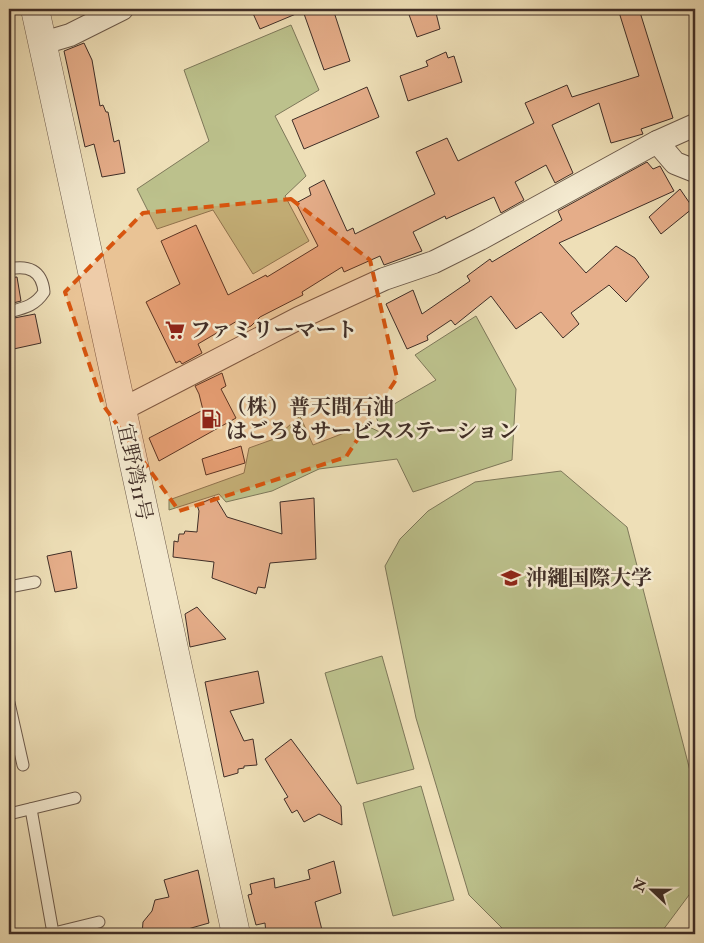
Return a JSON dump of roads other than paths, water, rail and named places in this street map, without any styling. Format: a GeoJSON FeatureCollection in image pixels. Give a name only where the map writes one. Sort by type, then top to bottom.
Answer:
{"type":"FeatureCollection","features":[{"type":"Feature","properties":{"kind":"street","name":"宜野湾11号"},"geometry":{"type":"LineString","coordinates":[[35,9],[236,934]]}},
{"type":"Feature","properties":{"kind":"street"},"geometry":{"type":"LineString","coordinates":[[42,43],[70,35],[122,9]]}},
{"type":"Feature","properties":{"kind":"street"},"geometry":{"type":"LineString","coordinates":[[122,410],[299,318],[384,280],[434,262],[480,240],[657,142],[695,125]]}},
{"type":"Feature","properties":{"kind":"street"},"geometry":{"type":"LineString","coordinates":[[657,142],[674,163],[695,171]]}},
{"type":"Feature","properties":{"kind":"lane"},"geometry":{"type":"LineString","coordinates":[[9,269],[23,266],[35,272],[41,278],[44,292],[39,301],[29,307],[9,312]]}},
{"type":"Feature","properties":{"kind":"lane"},"geometry":{"type":"LineString","coordinates":[[9,587],[35,582]]}},
{"type":"Feature","properties":{"kind":"lane"},"geometry":{"type":"LineString","coordinates":[[9,703],[23,765]]}},
{"type":"Feature","properties":{"kind":"lane"},"geometry":{"type":"LineString","coordinates":[[9,814],[76,798]]}},
{"type":"Feature","properties":{"kind":"lane"},"geometry":{"type":"LineString","coordinates":[[31,809],[51,934],[99,922]]}},
{"type":"Feature","properties":{"kind":"place","name":"ファミリーマート"},"geometry":{"type":"Point","coordinates":[175,330]}},
{"type":"Feature","properties":{"kind":"place","name":"（株）普天間石油 はごろもサービスステーション"},"geometry":{"type":"Point","coordinates":[211,419]}},
{"type":"Feature","properties":{"kind":"place","name":"沖繩国際大学"},"geometry":{"type":"Point","coordinates":[511,578]}}]}
